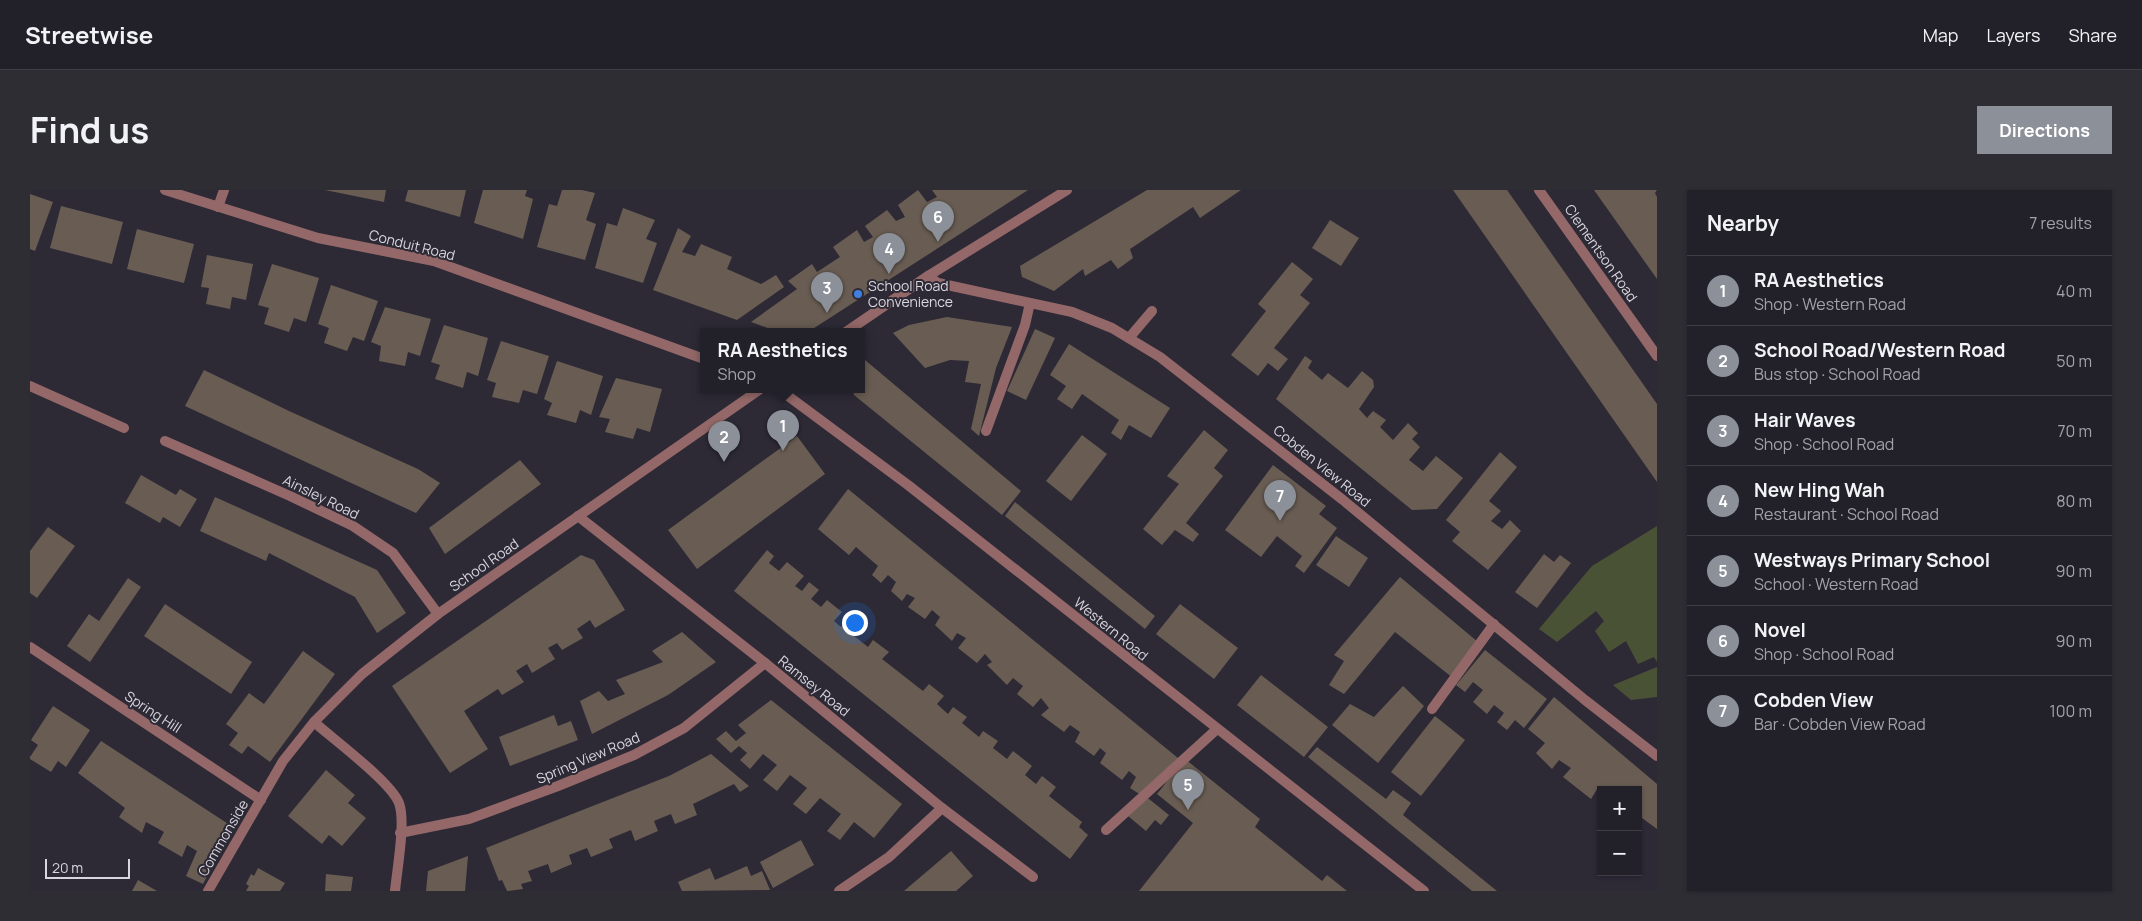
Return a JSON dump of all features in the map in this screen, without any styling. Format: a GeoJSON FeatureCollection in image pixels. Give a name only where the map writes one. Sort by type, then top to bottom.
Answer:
{"type":"FeatureCollection","features":[{"type":"Feature","properties":{"kind":"street","name":"Conduit Road"},"geometry":{"type":"LineString","coordinates":[[165,190],[318,238],[434,261],[700,358]]}},
{"type":"Feature","properties":{"kind":"street"},"geometry":{"type":"LineString","coordinates":[[218,206],[224,190]]}},
{"type":"Feature","properties":{"kind":"street"},"geometry":{"type":"LineString","coordinates":[[852,328],[928,276],[1067,190]]}},
{"type":"Feature","properties":{"kind":"street","name":"Clementson Road"},"geometry":{"type":"LineString","coordinates":[[1539,190],[1657,356]]}},
{"type":"Feature","properties":{"kind":"street","name":"Cobden View Road"},"geometry":{"type":"LineString","coordinates":[[928,276],[938,284],[1072,312],[1112,328],[1160,357],[1239,418],[1657,756]]}},
{"type":"Feature","properties":{"kind":"street"},"geometry":{"type":"LineString","coordinates":[[986,431],[1025,325],[1030,303]]}},
{"type":"Feature","properties":{"kind":"street"},"geometry":{"type":"LineString","coordinates":[[1129,338],[1152,311]]}},
{"type":"Feature","properties":{"kind":"street"},"geometry":{"type":"LineString","coordinates":[[30,386],[124,428]]}},
{"type":"Feature","properties":{"kind":"street","name":"School Road"},"geometry":{"type":"LineString","coordinates":[[261,800],[283,760],[314,722],[362,674],[438,614],[755,393]]}},
{"type":"Feature","properties":{"kind":"street","name":"Western Road"},"geometry":{"type":"LineString","coordinates":[[784,393],[908,484],[1424,891]]}},
{"type":"Feature","properties":{"kind":"street","name":"Ainsley Road"},"geometry":{"type":"LineString","coordinates":[[165,441],[290,496],[359,530],[393,553],[438,614]]}},
{"type":"Feature","properties":{"kind":"street","name":"Ramsey Road"},"geometry":{"type":"LineString","coordinates":[[578,516],[764,663],[942,808],[1032,876]]}},
{"type":"Feature","properties":{"kind":"street"},"geometry":{"type":"LineString","coordinates":[[1432,709],[1494,624]]}},
{"type":"Feature","properties":{"kind":"street","name":"Spring Hill"},"geometry":{"type":"LineString","coordinates":[[30,647],[261,800]]}},
{"type":"Feature","properties":{"kind":"street","name":"Spring View Road"},"geometry":{"type":"LineString","coordinates":[[400,834],[469,819],[634,755],[684,728],[764,663]]}},
{"type":"Feature","properties":{"kind":"street"},"geometry":{"type":"LineString","coordinates":[[314,722],[389,787],[399,804],[401,820],[395,891]]}},
{"type":"Feature","properties":{"kind":"street"},"geometry":{"type":"LineString","coordinates":[[1106,830],[1217,729]]}},
{"type":"Feature","properties":{"kind":"street","name":"Commonside"},"geometry":{"type":"LineString","coordinates":[[208,891],[261,800]]}},
{"type":"Feature","properties":{"kind":"street"},"geometry":{"type":"LineString","coordinates":[[839,891],[889,857],[942,808]]}},
{"type":"Feature","properties":{"kind":"green space"},"geometry":{"type":"Polygon","coordinates":[[[1657,526],[1657,662],[1654,657],[1638,664],[1626,641],[1609,652],[1595,631],[1604,621],[1596,611],[1557,642],[1539,629],[1592,566],[1657,526]]]}},
{"type":"Feature","properties":{"kind":"green space"},"geometry":{"type":"Polygon","coordinates":[[[1657,667],[1657,697],[1631,700],[1613,685],[1657,667]]]}},
{"type":"Feature","properties":{"kind":"building"},"geometry":{"type":"Polygon","coordinates":[[[325,190],[386,190],[384,202],[325,190]]]}},
{"type":"Feature","properties":{"kind":"building"},"geometry":{"type":"Polygon","coordinates":[[[408,190],[466,190],[460,217],[405,201],[408,190]]]}},
{"type":"Feature","properties":{"kind":"building"},"geometry":{"type":"Polygon","coordinates":[[[483,190],[527,190],[525,196],[533,199],[523,239],[474,223],[483,190]]]}},
{"type":"Feature","properties":{"kind":"building"},"geometry":{"type":"Polygon","coordinates":[[[562,190],[582,190],[595,193],[586,220],[596,224],[585,260],[537,247],[549,204],[557,206],[562,190]]]}},
{"type":"Feature","properties":{"kind":"building"},"geometry":{"type":"Polygon","coordinates":[[[918,190],[927,202],[937,197],[932,190],[1028,190],[814,328],[768,328],[751,322],[797,289],[788,281],[812,264],[817,272],[840,257],[833,247],[857,230],[864,242],[873,237],[865,226],[887,210],[896,221],[905,217],[898,205],[918,190]]]}},
{"type":"Feature","properties":{"kind":"building"},"geometry":{"type":"Polygon","coordinates":[[[1147,190],[1241,190],[1200,218],[1193,207],[1130,249],[1133,258],[1118,269],[1111,260],[1085,276],[1083,269],[1054,291],[1022,277],[1020,266],[1147,190]]]}},
{"type":"Feature","properties":{"kind":"building"},"geometry":{"type":"Polygon","coordinates":[[[1453,190],[1507,190],[1657,404],[1657,482],[1453,190]]]}},
{"type":"Feature","properties":{"kind":"building"},"geometry":{"type":"Polygon","coordinates":[[[1594,190],[1657,190],[1655,193],[1657,197],[1657,279],[1594,190]]]}},
{"type":"Feature","properties":{"kind":"building"},"geometry":{"type":"Polygon","coordinates":[[[30,194],[53,202],[35,251],[30,249],[30,194]]]}},
{"type":"Feature","properties":{"kind":"building"},"geometry":{"type":"Polygon","coordinates":[[[61,206],[123,222],[112,264],[50,248],[61,206]]]}},
{"type":"Feature","properties":{"kind":"building"},"geometry":{"type":"Polygon","coordinates":[[[623,208],[655,220],[646,239],[657,243],[643,283],[595,268],[607,223],[617,226],[623,208]]]}},
{"type":"Feature","properties":{"kind":"building"},"geometry":{"type":"Polygon","coordinates":[[[1330,220],[1359,238],[1341,266],[1312,248],[1330,220]]]}},
{"type":"Feature","properties":{"kind":"building"},"geometry":{"type":"Polygon","coordinates":[[[678,228],[691,236],[682,252],[695,256],[701,244],[732,257],[727,269],[761,284],[776,275],[784,287],[737,320],[653,290],[678,228]]]}},
{"type":"Feature","properties":{"kind":"building"},"geometry":{"type":"Polygon","coordinates":[[[137,229],[194,244],[184,283],[127,269],[137,229]]]}},
{"type":"Feature","properties":{"kind":"building"},"geometry":{"type":"Polygon","coordinates":[[[207,255],[253,264],[246,300],[232,297],[230,309],[206,304],[209,288],[201,287],[207,255]]]}},
{"type":"Feature","properties":{"kind":"building"},"geometry":{"type":"Polygon","coordinates":[[[1292,262],[1313,279],[1300,295],[1310,303],[1274,348],[1288,359],[1278,371],[1268,363],[1258,376],[1231,355],[1266,311],[1258,304],[1292,262]]]}},
{"type":"Feature","properties":{"kind":"building"},"geometry":{"type":"Polygon","coordinates":[[[272,264],[319,278],[306,322],[294,318],[289,332],[264,324],[269,308],[258,305],[272,264]]]}},
{"type":"Feature","properties":{"kind":"building"},"geometry":{"type":"Polygon","coordinates":[[[331,285],[378,301],[364,341],[353,337],[347,351],[324,343],[329,328],[318,324],[331,285]]]}},
{"type":"Feature","properties":{"kind":"building"},"geometry":{"type":"Polygon","coordinates":[[[385,307],[431,319],[420,356],[408,352],[405,366],[379,361],[381,346],[371,342],[385,307]]]}},
{"type":"Feature","properties":{"kind":"building"},"geometry":{"type":"Polygon","coordinates":[[[947,317],[1012,327],[996,368],[979,436],[971,429],[981,384],[965,382],[969,361],[950,360],[925,368],[893,333],[909,325],[947,317]]]}},
{"type":"Feature","properties":{"kind":"building"},"geometry":{"type":"Polygon","coordinates":[[[444,325],[488,338],[478,376],[467,372],[463,388],[435,379],[440,365],[431,362],[444,325]]]}},
{"type":"Feature","properties":{"kind":"building"},"geometry":{"type":"Polygon","coordinates":[[[1035,329],[1055,338],[1026,400],[1007,391],[1035,329]]]}},
{"type":"Feature","properties":{"kind":"building"},"geometry":{"type":"Polygon","coordinates":[[[501,341],[549,356],[537,394],[523,390],[519,403],[492,397],[496,383],[487,380],[501,341]]]}},
{"type":"Feature","properties":{"kind":"building"},"geometry":{"type":"Polygon","coordinates":[[[1069,344],[1170,408],[1151,438],[1129,425],[1121,440],[1111,433],[1119,420],[1082,394],[1072,409],[1057,399],[1066,386],[1050,375],[1069,344]]]}},
{"type":"Feature","properties":{"kind":"building"},"geometry":{"type":"Polygon","coordinates":[[[1305,356],[1312,361],[1308,368],[1322,380],[1328,373],[1348,388],[1362,371],[1373,380],[1374,387],[1359,409],[1367,418],[1373,411],[1386,420],[1380,427],[1393,440],[1408,423],[1418,433],[1412,439],[1420,447],[1409,460],[1423,471],[1436,456],[1463,478],[1437,509],[1412,510],[1276,399],[1305,356]]]}},
{"type":"Feature","properties":{"kind":"building"},"geometry":{"type":"Polygon","coordinates":[[[865,360],[1021,491],[1002,515],[854,393],[865,393],[865,360]]]}},
{"type":"Feature","properties":{"kind":"building"},"geometry":{"type":"Polygon","coordinates":[[[557,361],[603,376],[591,415],[580,410],[576,423],[547,415],[552,403],[544,399],[557,361]]]}},
{"type":"Feature","properties":{"kind":"building"},"geometry":{"type":"Polygon","coordinates":[[[204,370],[289,411],[418,469],[440,483],[416,513],[185,406],[204,370]]]}},
{"type":"Feature","properties":{"kind":"building"},"geometry":{"type":"Polygon","coordinates":[[[616,378],[662,389],[650,432],[637,428],[633,439],[605,432],[610,419],[599,417],[616,378]]]}},
{"type":"Feature","properties":{"kind":"building"},"geometry":{"type":"Polygon","coordinates":[[[1204,430],[1228,450],[1214,468],[1223,476],[1186,523],[1199,534],[1193,542],[1175,530],[1162,545],[1143,529],[1179,484],[1167,476],[1204,430]]]}},
{"type":"Feature","properties":{"kind":"building"},"geometry":{"type":"Polygon","coordinates":[[[1082,435],[1107,454],[1071,501],[1046,481],[1082,435]]]}},
{"type":"Feature","properties":{"kind":"building"},"geometry":{"type":"Polygon","coordinates":[[[797,436],[825,474],[697,569],[668,530],[797,436]]]}},
{"type":"Feature","properties":{"kind":"building"},"geometry":{"type":"Polygon","coordinates":[[[1500,452],[1517,467],[1489,501],[1501,511],[1491,521],[1502,529],[1510,520],[1521,531],[1488,570],[1452,541],[1460,532],[1446,520],[1500,452]]]}},
{"type":"Feature","properties":{"kind":"building"},"geometry":{"type":"Polygon","coordinates":[[[520,460],[541,484],[445,554],[429,528],[520,460]]]}},
{"type":"Feature","properties":{"kind":"building"},"geometry":{"type":"Polygon","coordinates":[[[1273,465],[1326,506],[1319,514],[1337,528],[1304,573],[1295,566],[1302,556],[1277,536],[1261,557],[1225,530],[1273,465]]]}},
{"type":"Feature","properties":{"kind":"building"},"geometry":{"type":"Polygon","coordinates":[[[141,475],[176,495],[180,489],[197,499],[180,527],[163,517],[160,523],[125,503],[141,475]]]}},
{"type":"Feature","properties":{"kind":"building"},"geometry":{"type":"Polygon","coordinates":[[[848,489],[1178,758],[1141,795],[1130,788],[1136,777],[1129,771],[1122,780],[1100,763],[1106,753],[1100,748],[1094,756],[1075,742],[1080,732],[1070,725],[1064,732],[1041,715],[1049,708],[1041,698],[1033,707],[1017,694],[1023,686],[1013,678],[1007,685],[987,665],[992,662],[985,654],[977,663],[958,648],[966,638],[957,633],[952,641],[935,625],[940,617],[932,610],[925,619],[908,607],[915,598],[907,594],[902,601],[891,591],[896,582],[888,575],[881,583],[872,575],[878,566],[856,547],[849,555],[818,529],[848,489]]]}},
{"type":"Feature","properties":{"kind":"building"},"geometry":{"type":"Polygon","coordinates":[[[215,497],[377,570],[406,613],[377,633],[355,597],[269,553],[266,561],[200,531],[215,497]]]}},
{"type":"Feature","properties":{"kind":"building"},"geometry":{"type":"Polygon","coordinates":[[[1015,502],[1155,616],[1145,629],[1005,516],[1015,502]]]}},
{"type":"Feature","properties":{"kind":"building"},"geometry":{"type":"Polygon","coordinates":[[[48,527],[75,546],[37,598],[30,593],[30,551],[48,527]]]}},
{"type":"Feature","properties":{"kind":"building"},"geometry":{"type":"Polygon","coordinates":[[[1336,536],[1368,558],[1349,587],[1316,565],[1336,536]]]}},
{"type":"Feature","properties":{"kind":"building"},"geometry":{"type":"Polygon","coordinates":[[[767,550],[774,556],[769,563],[779,571],[787,562],[804,576],[795,586],[802,591],[809,582],[819,590],[811,599],[821,607],[827,600],[842,612],[834,621],[841,627],[848,618],[860,627],[853,635],[868,647],[873,640],[889,652],[882,659],[923,691],[929,684],[944,696],[937,704],[948,714],[953,707],[967,717],[962,723],[979,737],[983,731],[998,741],[993,748],[1007,759],[1013,751],[1032,766],[1025,775],[1036,784],[1042,776],[1056,787],[1049,796],[1082,822],[1079,827],[1088,835],[1070,859],[734,591],[767,550]]]}},
{"type":"Feature","properties":{"kind":"building"},"geometry":{"type":"Polygon","coordinates":[[[1544,554],[1554,562],[1560,555],[1571,563],[1537,608],[1515,592],[1544,554]]]}},
{"type":"Feature","properties":{"kind":"building"},"geometry":{"type":"Polygon","coordinates":[[[581,555],[594,560],[625,610],[595,628],[590,620],[577,629],[583,638],[562,650],[557,643],[548,648],[555,659],[532,673],[527,664],[516,671],[524,682],[502,695],[498,689],[464,711],[488,749],[450,773],[392,686],[581,555]]]}},
{"type":"Feature","properties":{"kind":"building"},"geometry":{"type":"Polygon","coordinates":[[[1400,577],[1478,642],[1453,678],[1395,632],[1344,694],[1329,685],[1344,661],[1334,655],[1400,577]]]}},
{"type":"Feature","properties":{"kind":"building"},"geometry":{"type":"Polygon","coordinates":[[[128,578],[141,587],[90,662],[67,646],[89,614],[99,621],[128,578]]]}},
{"type":"Feature","properties":{"kind":"building"},"geometry":{"type":"Polygon","coordinates":[[[165,604],[252,662],[231,694],[144,636],[165,604]]]}},
{"type":"Feature","properties":{"kind":"building"},"geometry":{"type":"Polygon","coordinates":[[[1180,604],[1238,648],[1214,679],[1156,634],[1180,604]]]}},
{"type":"Feature","properties":{"kind":"building"},"geometry":{"type":"Polygon","coordinates":[[[682,632],[716,662],[668,695],[592,734],[580,701],[599,691],[608,701],[625,694],[616,680],[663,662],[652,651],[682,632]]]}},
{"type":"Feature","properties":{"kind":"building"},"geometry":{"type":"Polygon","coordinates":[[[1485,650],[1547,699],[1524,728],[1515,720],[1507,730],[1497,722],[1504,713],[1494,705],[1487,714],[1473,702],[1483,690],[1473,682],[1465,692],[1456,685],[1485,650]]]}},
{"type":"Feature","properties":{"kind":"building"},"geometry":{"type":"Polygon","coordinates":[[[303,651],[335,674],[270,762],[248,746],[242,754],[229,745],[238,733],[226,724],[249,693],[264,704],[303,651]]]}},
{"type":"Feature","properties":{"kind":"building"},"geometry":{"type":"Polygon","coordinates":[[[1261,675],[1328,727],[1304,757],[1237,705],[1261,675]]]}},
{"type":"Feature","properties":{"kind":"building"},"geometry":{"type":"Polygon","coordinates":[[[1403,686],[1424,706],[1378,763],[1332,725],[1350,704],[1374,717],[1403,686]]]}},
{"type":"Feature","properties":{"kind":"building"},"geometry":{"type":"Polygon","coordinates":[[[1554,697],[1657,784],[1657,829],[1642,818],[1642,786],[1597,786],[1591,799],[1563,777],[1571,768],[1559,760],[1552,769],[1536,753],[1545,743],[1528,729],[1554,697]]]}},
{"type":"Feature","properties":{"kind":"building"},"geometry":{"type":"Polygon","coordinates":[[[771,700],[902,804],[874,838],[854,822],[840,840],[827,831],[841,814],[820,798],[806,814],[793,804],[807,788],[790,775],[777,791],[763,780],[777,765],[763,754],[750,769],[740,760],[747,753],[739,746],[731,753],[716,739],[726,731],[736,741],[746,733],[738,725],[771,700]]]}},
{"type":"Feature","properties":{"kind":"building"},"geometry":{"type":"Polygon","coordinates":[[[53,706],[90,730],[66,767],[58,761],[51,772],[30,759],[30,757],[38,745],[31,740],[53,706]]]}},
{"type":"Feature","properties":{"kind":"building"},"geometry":{"type":"Polygon","coordinates":[[[554,715],[558,726],[571,721],[578,740],[510,766],[499,737],[554,715]]]}},
{"type":"Feature","properties":{"kind":"building"},"geometry":{"type":"Polygon","coordinates":[[[1435,716],[1465,740],[1421,796],[1391,772],[1435,716]]]}},
{"type":"Feature","properties":{"kind":"building"},"geometry":{"type":"Polygon","coordinates":[[[101,741],[233,827],[203,884],[186,876],[197,851],[187,845],[182,857],[158,843],[164,832],[146,822],[142,833],[119,817],[125,808],[78,773],[101,741]]]}},
{"type":"Feature","properties":{"kind":"building"},"geometry":{"type":"Polygon","coordinates":[[[1317,747],[1386,799],[1393,790],[1411,803],[1403,815],[1497,891],[1472,891],[1308,757],[1317,747]]]}},
{"type":"Feature","properties":{"kind":"building"},"geometry":{"type":"Polygon","coordinates":[[[711,754],[749,786],[740,792],[734,784],[693,804],[697,815],[675,824],[671,814],[654,821],[658,831],[635,841],[631,830],[609,839],[613,848],[591,857],[587,848],[569,855],[572,864],[551,873],[548,864],[528,871],[532,881],[521,884],[523,889],[507,891],[502,880],[499,881],[486,848],[669,776],[711,754]]]}},
{"type":"Feature","properties":{"kind":"building"},"geometry":{"type":"Polygon","coordinates":[[[1185,759],[1260,819],[1255,827],[1322,881],[1327,875],[1347,891],[1139,891],[1193,823],[1157,794],[1185,759]]]}},
{"type":"Feature","properties":{"kind":"building"},"geometry":{"type":"Polygon","coordinates":[[[326,770],[355,795],[348,803],[366,818],[342,846],[329,835],[322,844],[288,816],[326,770]]]}},
{"type":"Feature","properties":{"kind":"building"},"geometry":{"type":"Polygon","coordinates":[[[1144,795],[1169,815],[1161,825],[1155,820],[1146,831],[1128,816],[1144,795]]]}},
{"type":"Feature","properties":{"kind":"building"},"geometry":{"type":"Polygon","coordinates":[[[801,840],[814,865],[773,888],[760,862],[801,840]]]}},
{"type":"Feature","properties":{"kind":"building"},"geometry":{"type":"Polygon","coordinates":[[[951,851],[973,876],[956,891],[904,891],[951,851]]]}},
{"type":"Feature","properties":{"kind":"building"},"geometry":{"type":"Polygon","coordinates":[[[468,856],[465,891],[426,891],[428,871],[468,856]]]}},
{"type":"Feature","properties":{"kind":"building"},"geometry":{"type":"Polygon","coordinates":[[[747,866],[751,876],[762,871],[770,890],[682,891],[678,882],[710,868],[715,880],[747,866]]]}},
{"type":"Feature","properties":{"kind":"building"},"geometry":{"type":"Polygon","coordinates":[[[258,868],[285,883],[280,891],[246,891],[249,886],[246,884],[251,874],[254,876],[258,868]]]}},
{"type":"Feature","properties":{"kind":"building"},"geometry":{"type":"Polygon","coordinates":[[[326,874],[353,877],[351,891],[325,891],[326,874]]]}},
{"type":"Feature","properties":{"kind":"building"},"geometry":{"type":"Polygon","coordinates":[[[138,880],[157,891],[132,891],[138,880]]]}},
{"type":"Feature","properties":{"kind":"place","name":"Novel"},"geometry":{"type":"Point","coordinates":[938,242]}},
{"type":"Feature","properties":{"kind":"place","name":"New Hing Wah"},"geometry":{"type":"Point","coordinates":[889,274]}},
{"type":"Feature","properties":{"kind":"place","name":"School Road Convenience"},"geometry":{"type":"Point","coordinates":[858,294]}},
{"type":"Feature","properties":{"kind":"place","name":"Hair Waves"},"geometry":{"type":"Point","coordinates":[827,313]}},
{"type":"Feature","properties":{"kind":"place","name":"RA Aesthetics"},"geometry":{"type":"Point","coordinates":[783,451]}},
{"type":"Feature","properties":{"kind":"place","name":"School Road/Western Road"},"geometry":{"type":"Point","coordinates":[724,462]}},
{"type":"Feature","properties":{"kind":"place","name":"Cobden View"},"geometry":{"type":"Point","coordinates":[1280,521]}},
{"type":"Feature","properties":{"kind":"place","name":"Westways Primary School"},"geometry":{"type":"Point","coordinates":[1188,810]}}]}
